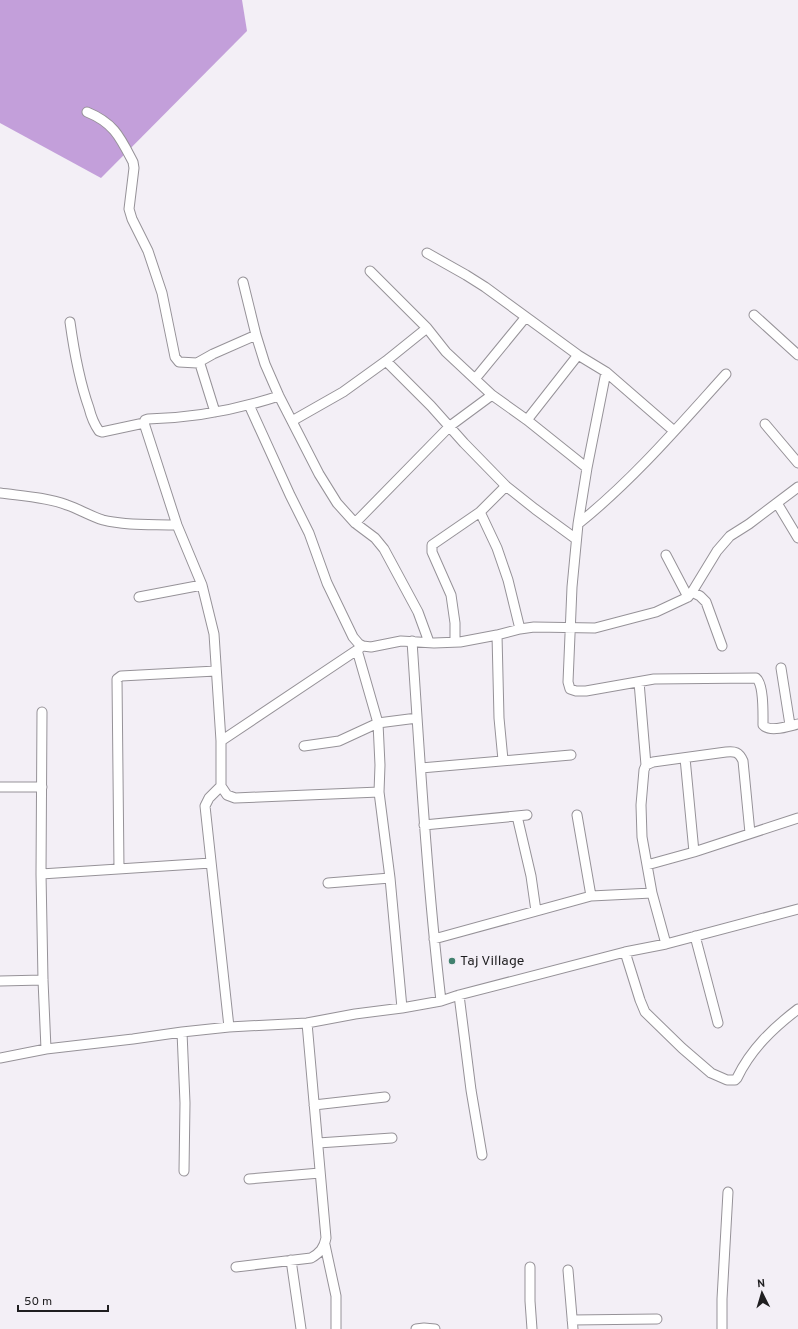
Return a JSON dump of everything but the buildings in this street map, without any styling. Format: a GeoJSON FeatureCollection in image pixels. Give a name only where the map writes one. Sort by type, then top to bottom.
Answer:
{"type":"FeatureCollection","features":[{"type":"Feature","properties":{"kind":"street"},"geometry":{"type":"LineString","coordinates":[[87,112],[98,117],[114,129],[133,162],[134,168],[129,210],[148,251],[162,294],[175,357],[179,362],[197,362],[256,335]]}},
{"type":"Feature","properties":{"kind":"street"},"geometry":{"type":"LineString","coordinates":[[427,253],[473,279],[578,355],[606,372],[674,431]]}},
{"type":"Feature","properties":{"kind":"street"},"geometry":{"type":"LineString","coordinates":[[370,271],[427,328],[446,352],[492,395],[587,468]]}},
{"type":"Feature","properties":{"kind":"street"},"geometry":{"type":"LineString","coordinates":[[243,282],[256,335],[265,364],[278,396],[292,420],[319,474],[337,503],[355,522],[375,538],[384,548],[418,612],[430,642]]}},
{"type":"Feature","properties":{"kind":"street"},"geometry":{"type":"LineString","coordinates":[[754,315],[798,355]]}},
{"type":"Feature","properties":{"kind":"street"},"geometry":{"type":"LineString","coordinates":[[475,379],[526,318]]}},
{"type":"Feature","properties":{"kind":"street"},"geometry":{"type":"LineString","coordinates":[[70,322],[73,349],[79,373],[96,428],[99,431],[102,432],[144,423],[145,420],[148,419],[180,418],[215,412],[249,405],[278,396]]}},
{"type":"Feature","properties":{"kind":"street"},"geometry":{"type":"LineString","coordinates":[[292,420],[343,392],[386,361],[427,328]]}},
{"type":"Feature","properties":{"kind":"street"},"geometry":{"type":"LineString","coordinates":[[526,420],[578,355]]}},
{"type":"Feature","properties":{"kind":"street"},"geometry":{"type":"LineString","coordinates":[[386,361],[506,486],[576,539]]}},
{"type":"Feature","properties":{"kind":"street"},"geometry":{"type":"LineString","coordinates":[[197,362],[202,367],[215,412]]}},
{"type":"Feature","properties":{"kind":"street"},"geometry":{"type":"LineString","coordinates":[[606,372],[587,468],[576,539],[570,628],[568,682],[570,689],[576,691],[586,691],[654,679],[756,678],[761,687],[763,725],[766,728],[771,729],[794,725],[781,668]]}},
{"type":"Feature","properties":{"kind":"street"},"geometry":{"type":"LineString","coordinates":[[578,524],[600,506],[646,462],[726,374]]}},
{"type":"Feature","properties":{"kind":"street"},"geometry":{"type":"LineString","coordinates":[[355,522],[450,426],[492,395]]}},
{"type":"Feature","properties":{"kind":"street"},"geometry":{"type":"LineString","coordinates":[[249,405],[309,533],[327,583],[353,637],[359,644],[378,723],[380,765],[379,792],[390,878],[402,1008]]}},
{"type":"Feature","properties":{"kind":"street"},"geometry":{"type":"LineString","coordinates":[[144,423],[177,524],[202,584],[214,634],[222,741],[221,786],[227,795],[235,798],[379,792]]}},
{"type":"Feature","properties":{"kind":"street"},"geometry":{"type":"LineString","coordinates":[[765,424],[798,463]]}},
{"type":"Feature","properties":{"kind":"street"},"geometry":{"type":"LineString","coordinates":[[455,642],[455,623],[451,595],[432,552],[432,545],[480,512],[506,486]]}},
{"type":"Feature","properties":{"kind":"street"},"geometry":{"type":"LineString","coordinates":[[690,595],[716,551],[730,536],[749,524],[798,487]]}},
{"type":"Feature","properties":{"kind":"street"},"geometry":{"type":"LineString","coordinates":[[0,493],[42,498],[67,505],[103,520],[177,524]]}},
{"type":"Feature","properties":{"kind":"street"},"geometry":{"type":"LineString","coordinates":[[777,503],[798,538]]}},
{"type":"Feature","properties":{"kind":"street"},"geometry":{"type":"LineString","coordinates":[[480,512],[497,548],[508,580],[520,629]]}},
{"type":"Feature","properties":{"kind":"street"},"geometry":{"type":"LineString","coordinates":[[666,555],[690,595]]}},
{"type":"Feature","properties":{"kind":"street"},"geometry":{"type":"LineString","coordinates":[[139,597],[202,584]]}},
{"type":"Feature","properties":{"kind":"street"},"geometry":{"type":"LineString","coordinates":[[222,741],[360,648],[401,641],[460,642],[534,627],[595,628],[656,612],[690,595],[700,596],[706,602],[722,646]]}},
{"type":"Feature","properties":{"kind":"street"},"geometry":{"type":"LineString","coordinates":[[498,635],[499,718],[503,760]]}},
{"type":"Feature","properties":{"kind":"street"},"geometry":{"type":"LineString","coordinates":[[412,641],[424,825],[441,1001]]}},
{"type":"Feature","properties":{"kind":"street"},"geometry":{"type":"LineString","coordinates":[[119,869],[117,679],[121,676],[216,671]]}},
{"type":"Feature","properties":{"kind":"street"},"geometry":{"type":"LineString","coordinates":[[639,682],[646,765],[644,770],[641,805],[642,837],[652,893],[666,944]]}},
{"type":"Feature","properties":{"kind":"street"},"geometry":{"type":"LineString","coordinates":[[42,712],[41,874],[46,1049]]}},
{"type":"Feature","properties":{"kind":"street"},"geometry":{"type":"LineString","coordinates":[[304,746],[339,741],[378,723],[417,718]]}},
{"type":"Feature","properties":{"kind":"street"},"geometry":{"type":"LineString","coordinates":[[646,765],[653,762],[733,751],[740,755],[743,761],[750,833]]}},
{"type":"Feature","properties":{"kind":"street"},"geometry":{"type":"LineString","coordinates":[[421,768],[571,755]]}},
{"type":"Feature","properties":{"kind":"street"},"geometry":{"type":"LineString","coordinates":[[685,758],[694,852]]}},
{"type":"Feature","properties":{"kind":"street"},"geometry":{"type":"LineString","coordinates":[[221,786],[209,798],[205,806],[229,1027]]}},
{"type":"Feature","properties":{"kind":"street"},"geometry":{"type":"LineString","coordinates":[[0,787],[42,787]]}},
{"type":"Feature","properties":{"kind":"street"},"geometry":{"type":"LineString","coordinates":[[424,825],[527,815]]}},
{"type":"Feature","properties":{"kind":"street"},"geometry":{"type":"LineString","coordinates":[[577,815],[591,896]]}},
{"type":"Feature","properties":{"kind":"street"},"geometry":{"type":"LineString","coordinates":[[517,816],[531,876],[536,911]]}},
{"type":"Feature","properties":{"kind":"street"},"geometry":{"type":"LineString","coordinates":[[647,865],[694,852],[798,818]]}},
{"type":"Feature","properties":{"kind":"street"},"geometry":{"type":"LineString","coordinates":[[41,874],[211,863]]}},
{"type":"Feature","properties":{"kind":"street"},"geometry":{"type":"LineString","coordinates":[[328,883],[390,878]]}},
{"type":"Feature","properties":{"kind":"street"},"geometry":{"type":"LineString","coordinates":[[434,939],[591,896],[652,893]]}},
{"type":"Feature","properties":{"kind":"street"},"geometry":{"type":"LineString","coordinates":[[0,1058],[46,1049],[182,1032],[229,1027],[308,1023],[355,1014],[441,1001],[625,952],[666,944],[798,909]]}},
{"type":"Feature","properties":{"kind":"street"},"geometry":{"type":"LineString","coordinates":[[695,936],[718,1023]]}},
{"type":"Feature","properties":{"kind":"street"},"geometry":{"type":"LineString","coordinates":[[625,952],[645,1012],[682,1048],[711,1073],[727,1080],[737,1078],[766,1035],[798,1009]]}},
{"type":"Feature","properties":{"kind":"street"},"geometry":{"type":"LineString","coordinates":[[0,981],[43,980]]}},
{"type":"Feature","properties":{"kind":"street"},"geometry":{"type":"LineString","coordinates":[[459,995],[471,1090],[482,1155]]}},
{"type":"Feature","properties":{"kind":"street"},"geometry":{"type":"LineString","coordinates":[[308,1023],[326,1238],[325,1245],[336,1296],[336,1329]]}},
{"type":"Feature","properties":{"kind":"street"},"geometry":{"type":"LineString","coordinates":[[182,1032],[185,1110],[184,1172]]}},
{"type":"Feature","properties":{"kind":"street"},"geometry":{"type":"LineString","coordinates":[[314,1105],[385,1097]]}},
{"type":"Feature","properties":{"kind":"street"},"geometry":{"type":"LineString","coordinates":[[318,1143],[392,1138]]}},
{"type":"Feature","properties":{"kind":"street"},"geometry":{"type":"LineString","coordinates":[[249,1179],[320,1173]]}},
{"type":"Feature","properties":{"kind":"street"},"geometry":{"type":"LineString","coordinates":[[722,1329],[722,1299],[728,1192]]}},
{"type":"Feature","properties":{"kind":"street"},"geometry":{"type":"LineString","coordinates":[[236,1267],[311,1258],[320,1253],[325,1245]]}},
{"type":"Feature","properties":{"kind":"street"},"geometry":{"type":"LineString","coordinates":[[291,1260],[301,1329]]}},
{"type":"Feature","properties":{"kind":"street"},"geometry":{"type":"LineString","coordinates":[[530,1267],[532,1329]]}},
{"type":"Feature","properties":{"kind":"street"},"geometry":{"type":"LineString","coordinates":[[568,1270],[573,1324],[657,1319]]}},
{"type":"Feature","properties":{"kind":"street"},"geometry":{"type":"LineString","coordinates":[[416,1329],[435,1329]]}},
{"type":"Feature","properties":{"kind":"shaded area"},"geometry":{"type":"Polygon","coordinates":[[[0,0],[242,0],[247,31],[101,178],[0,123],[0,0]]]}},
{"type":"Feature","properties":{"kind":"place","name":"Taj Village"},"geometry":{"type":"Point","coordinates":[452,961]}}]}
